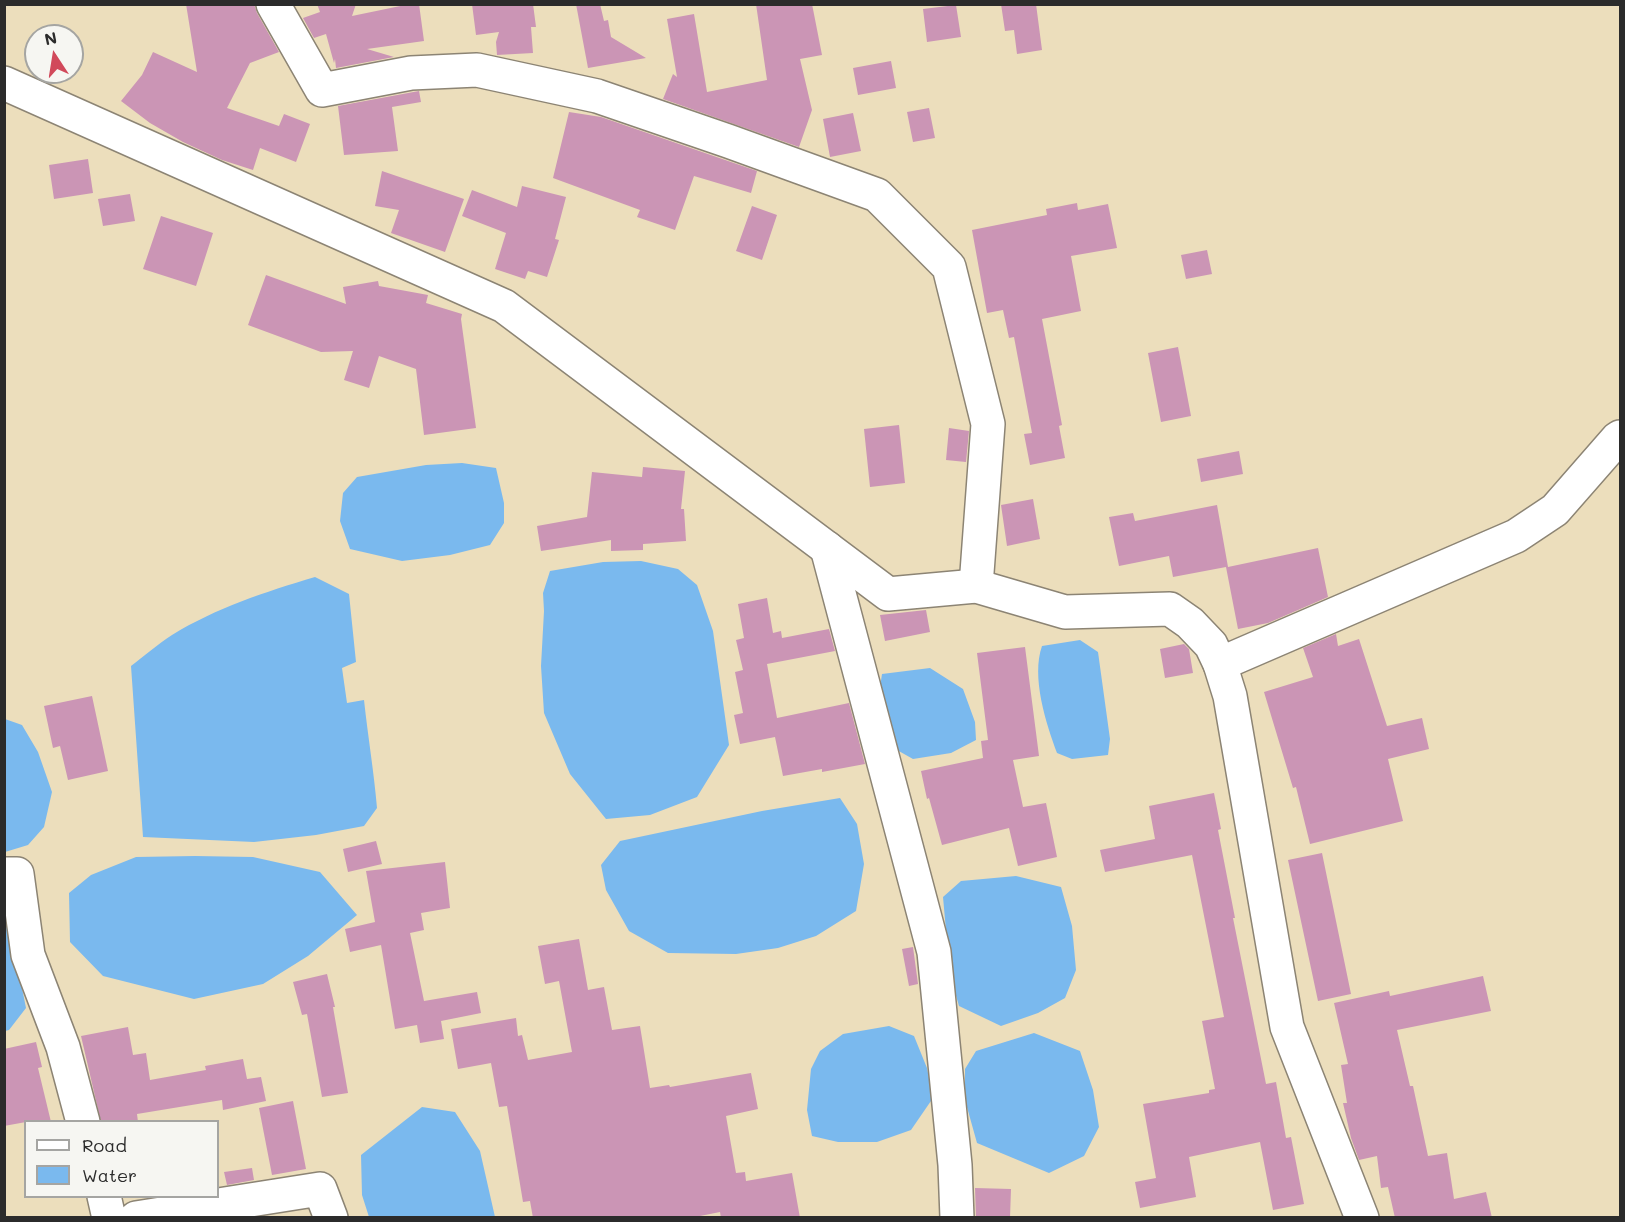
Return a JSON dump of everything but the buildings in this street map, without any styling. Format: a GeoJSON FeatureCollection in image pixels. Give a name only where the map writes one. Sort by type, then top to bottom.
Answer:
{"type":"FeatureCollection","features":[{"type":"Feature","properties":{"kind":"street"},"geometry":{"type":"LineString","coordinates":[[273,4],[322,90],[411,74],[477,70],[597,96],[877,195],[949,267],[952,278],[988,424],[976,586]]}},
{"type":"Feature","properties":{"kind":"street"},"geometry":{"type":"LineString","coordinates":[[4,83],[504,306],[888,594],[976,586],[1065,612],[1170,609],[1190,623],[1211,645],[1220,664],[1230,696],[1287,1027],[1362,1218]]}},
{"type":"Feature","properties":{"kind":"street"},"geometry":{"type":"LineString","coordinates":[[1220,664],[1516,536],[1555,510],[1620,437]]}},
{"type":"Feature","properties":{"kind":"street"},"geometry":{"type":"LineString","coordinates":[[827,548],[933,952],[955,1165],[957,1218]]}},
{"type":"Feature","properties":{"kind":"street"},"geometry":{"type":"LineString","coordinates":[[4,874],[17,874],[28,955],[63,1047],[82,1120]]}},
{"type":"Feature","properties":{"kind":"street"},"geometry":{"type":"LineString","coordinates":[[136,1218],[320,1189],[331,1218]]}},
{"type":"Feature","properties":{"kind":"street"},"geometry":{"type":"LineString","coordinates":[[104,1198],[110,1218]]}},
{"type":"Feature","properties":{"kind":"water"},"geometry":{"type":"Polygon","coordinates":[[[462,463],[496,468],[504,503],[504,523],[490,545],[450,555],[402,561],[350,549],[340,521],[343,493],[357,477],[426,465],[462,463]]]}},
{"type":"Feature","properties":{"kind":"water"},"geometry":{"type":"Polygon","coordinates":[[[641,561],[678,569],[697,585],[713,631],[729,745],[697,797],[650,815],[606,819],[570,774],[544,713],[541,666],[543,593],[550,571],[603,562],[641,561]]]}},
{"type":"Feature","properties":{"kind":"water"},"geometry":{"type":"Polygon","coordinates":[[[315,577],[349,594],[356,662],[342,668],[347,703],[364,700],[377,808],[364,826],[316,835],[254,842],[143,837],[131,666],[156,646],[189,625],[259,595],[315,577]]]}},
{"type":"Feature","properties":{"kind":"water"},"geometry":{"type":"Polygon","coordinates":[[[1080,640],[1098,652],[1110,739],[1108,755],[1072,759],[1057,753],[1041,700],[1038,672],[1042,646],[1080,640]]]}},
{"type":"Feature","properties":{"kind":"water"},"geometry":{"type":"Polygon","coordinates":[[[930,668],[963,689],[975,722],[976,740],[951,753],[913,759],[897,750],[879,694],[882,674],[930,668]]]}},
{"type":"Feature","properties":{"kind":"water"},"geometry":{"type":"Polygon","coordinates":[[[5,719],[22,725],[38,752],[52,792],[44,827],[28,845],[5,852],[5,719]]]}},
{"type":"Feature","properties":{"kind":"water"},"geometry":{"type":"Polygon","coordinates":[[[840,798],[857,824],[864,864],[856,911],[816,936],[778,948],[736,954],[668,953],[629,931],[606,890],[601,865],[620,841],[762,811],[840,798]]]}},
{"type":"Feature","properties":{"kind":"water"},"geometry":{"type":"Polygon","coordinates":[[[136,857],[253,857],[320,872],[357,915],[308,956],[263,984],[194,999],[103,976],[70,942],[69,893],[91,875],[136,857]]]}},
{"type":"Feature","properties":{"kind":"water"},"geometry":{"type":"Polygon","coordinates":[[[1016,876],[1061,887],[1072,926],[1076,970],[1065,998],[1038,1013],[1001,1026],[959,1006],[950,975],[943,897],[961,881],[1016,876]]]}},
{"type":"Feature","properties":{"kind":"water"},"geometry":{"type":"Polygon","coordinates":[[[4,909],[7,913],[26,1008],[9,1030],[5,1031],[4,909]]]}},
{"type":"Feature","properties":{"kind":"water"},"geometry":{"type":"Polygon","coordinates":[[[889,1026],[914,1036],[927,1068],[933,1098],[911,1130],[877,1142],[838,1142],[812,1136],[807,1110],[811,1069],[820,1051],[843,1034],[889,1026]]]}},
{"type":"Feature","properties":{"kind":"water"},"geometry":{"type":"Polygon","coordinates":[[[1034,1033],[1080,1051],[1093,1090],[1099,1127],[1084,1156],[1049,1173],[977,1143],[965,1100],[965,1069],[976,1051],[1034,1033]]]}},
{"type":"Feature","properties":{"kind":"water"},"geometry":{"type":"Polygon","coordinates":[[[422,1107],[455,1112],[480,1151],[495,1217],[369,1217],[362,1195],[361,1155],[422,1107]]]}}]}
